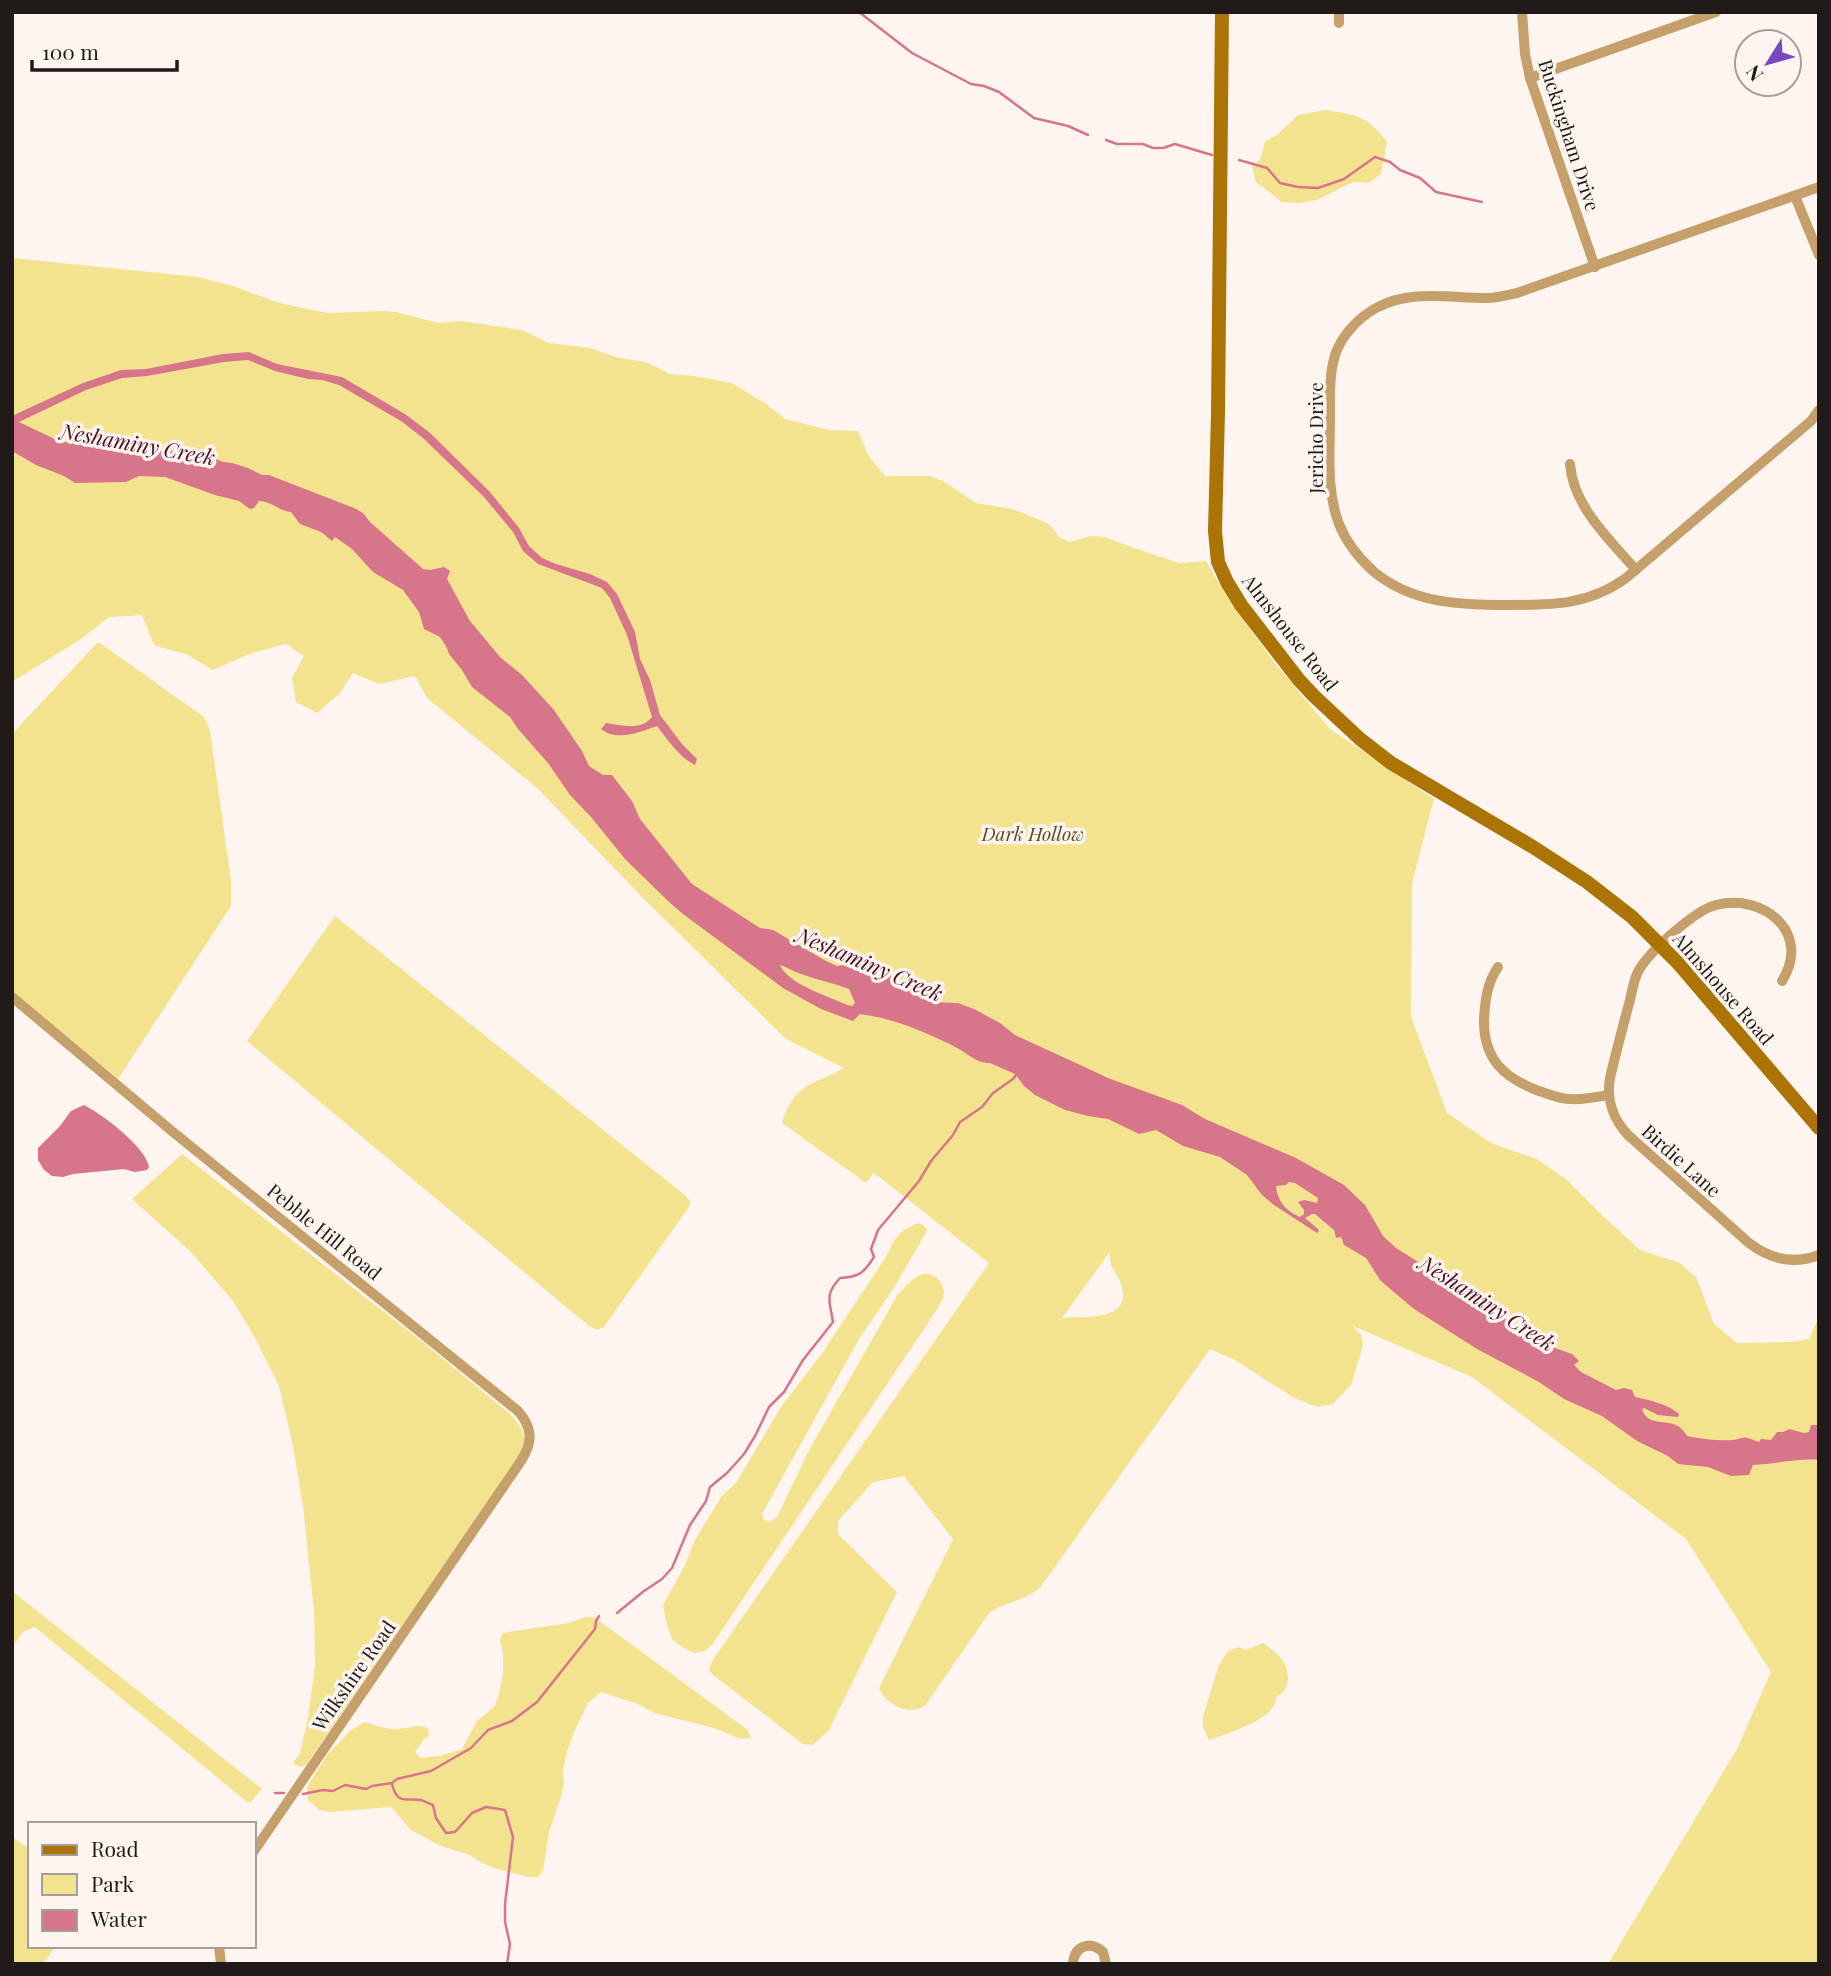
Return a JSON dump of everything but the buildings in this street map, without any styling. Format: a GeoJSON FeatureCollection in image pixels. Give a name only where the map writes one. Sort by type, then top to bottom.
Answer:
{"type":"FeatureCollection","features":[{"type":"Feature","properties":{"kind":"main road","name":"Almshouse Road"},"geometry":{"type":"LineString","coordinates":[[1222,12],[1215,531],[1218,562],[1227,582],[1241,605],[1300,680],[1360,740],[1391,763],[1502,827],[1587,882],[1632,918],[1661,945],[1730,1022],[1819,1128]]}},
{"type":"Feature","properties":{"kind":"street","name":"Buckingham Drive"},"geometry":{"type":"LineString","coordinates":[[1522,12],[1530,78],[1595,267]]}},
{"type":"Feature","properties":{"kind":"street"},"geometry":{"type":"LineString","coordinates":[[1530,78],[1716,12]]}},
{"type":"Feature","properties":{"kind":"street","name":"Jericho Drive"},"geometry":{"type":"LineString","coordinates":[[1819,187],[1540,286],[1487,298],[1415,296],[1378,306],[1349,331],[1339,347],[1331,374],[1331,496],[1342,530],[1362,560],[1397,587],[1437,602],[1471,605],[1562,604],[1601,593],[1636,570],[1811,421],[1819,410]]}},
{"type":"Feature","properties":{"kind":"street"},"geometry":{"type":"LineString","coordinates":[[1795,196],[1819,255]]}},
{"type":"Feature","properties":{"kind":"street"},"geometry":{"type":"LineString","coordinates":[[1570,464],[1571,478],[1579,498],[1636,570]]}},
{"type":"Feature","properties":{"kind":"street"},"geometry":{"type":"LineString","coordinates":[[1498,967],[1488,987],[1484,1024],[1493,1059],[1519,1083],[1563,1098],[1577,1099],[1608,1095],[1637,975],[1643,964],[1661,945],[1686,921],[1707,907],[1726,902],[1751,905],[1773,916],[1782,925],[1790,940],[1792,959],[1782,981]]}},
{"type":"Feature","properties":{"kind":"street","name":"Pebble Hill Road"},"geometry":{"type":"LineString","coordinates":[[12,997],[173,1132],[518,1410],[531,1433],[530,1446],[481,1519]]}},
{"type":"Feature","properties":{"kind":"street","name":"Birdie Lane"},"geometry":{"type":"LineString","coordinates":[[1608,1095],[1617,1120],[1628,1135],[1749,1243],[1764,1254],[1779,1259],[1800,1260],[1819,1255]]}},
{"type":"Feature","properties":{"kind":"street","name":"Wilkshire Road"},"geometry":{"type":"LineString","coordinates":[[256,1848],[481,1519]]}},
{"type":"Feature","properties":{"kind":"street"},"geometry":{"type":"LineString","coordinates":[[1069,1963],[1077,1950],[1093,1945],[1103,1952],[1106,1964]]}},
{"type":"Feature","properties":{"kind":"green space"},"geometry":{"type":"Polygon","coordinates":[[[1325,110],[1360,118],[1380,133],[1387,142],[1381,174],[1369,183],[1353,182],[1317,200],[1282,202],[1256,182],[1252,167],[1261,158],[1265,141],[1277,135],[1298,115],[1325,110]]]}},
{"type":"Feature","properties":{"kind":"green space","name":"Dark Hollow"},"geometry":{"type":"Polygon","coordinates":[[[12,258],[198,277],[233,286],[279,303],[328,313],[396,312],[438,323],[461,321],[522,330],[549,343],[590,348],[619,358],[646,362],[670,374],[732,383],[785,419],[829,430],[858,431],[868,455],[885,476],[930,476],[943,481],[976,503],[1012,509],[1040,520],[1050,525],[1060,538],[1070,542],[1090,536],[1105,537],[1179,563],[1206,561],[1228,598],[1274,662],[1330,729],[1434,799],[1412,883],[1411,1017],[1447,1113],[1491,1143],[1537,1159],[1567,1180],[1640,1250],[1680,1263],[1696,1277],[1714,1324],[1737,1343],[1809,1339],[1819,1317],[1819,1964],[1608,1964],[1737,1749],[1771,1672],[1686,1539],[1472,1377],[1353,1326],[1362,1336],[1363,1345],[1351,1385],[1333,1404],[1317,1407],[1294,1398],[1235,1360],[1210,1349],[1042,1585],[1030,1594],[989,1613],[925,1706],[919,1709],[905,1709],[892,1704],[879,1688],[953,1539],[904,1476],[873,1482],[838,1521],[838,1534],[897,1592],[829,1730],[813,1745],[803,1744],[713,1675],[709,1670],[712,1661],[989,1263],[874,1173],[866,1183],[782,1123],[787,1109],[799,1092],[844,1068],[786,1039],[644,899],[537,788],[427,698],[415,676],[379,684],[353,673],[340,693],[317,713],[296,702],[292,678],[304,656],[286,644],[252,653],[213,670],[188,655],[154,645],[142,615],[109,617],[81,639],[12,682],[12,258]],[[1109,1253],[1062,1318],[1105,1314],[1120,1305],[1123,1296],[1121,1284],[1112,1267],[1109,1253]]]}},
{"type":"Feature","properties":{"kind":"green space"},"geometry":{"type":"Polygon","coordinates":[[[97,643],[204,717],[210,730],[231,881],[231,906],[118,1079],[12,992],[12,734],[97,643]]]}},
{"type":"Feature","properties":{"kind":"green space"},"geometry":{"type":"Polygon","coordinates":[[[335,916],[690,1201],[689,1207],[604,1327],[597,1330],[589,1326],[247,1041],[335,916]]]}},
{"type":"Feature","properties":{"kind":"green space"},"geometry":{"type":"Polygon","coordinates":[[[182,1154],[510,1414],[522,1429],[526,1442],[524,1449],[306,1765],[300,1767],[293,1763],[300,1753],[308,1717],[315,1666],[314,1611],[303,1506],[279,1386],[233,1301],[191,1252],[132,1199],[182,1154]]]}},
{"type":"Feature","properties":{"kind":"green space"},"geometry":{"type":"Polygon","coordinates":[[[918,1223],[927,1229],[926,1233],[859,1339],[762,1514],[764,1520],[769,1522],[777,1517],[808,1452],[898,1294],[917,1277],[924,1274],[933,1275],[942,1284],[944,1292],[938,1308],[712,1645],[705,1651],[694,1653],[682,1647],[672,1639],[663,1605],[695,1540],[721,1497],[736,1483],[781,1407],[823,1352],[896,1239],[906,1229],[918,1223]]]}},
{"type":"Feature","properties":{"kind":"green space"},"geometry":{"type":"Polygon","coordinates":[[[12,1591],[262,1789],[251,1802],[247,1802],[35,1627],[24,1631],[12,1647],[12,1591]]]}},
{"type":"Feature","properties":{"kind":"green space"},"geometry":{"type":"Polygon","coordinates":[[[594,1617],[748,1730],[751,1738],[740,1739],[714,1728],[654,1713],[638,1704],[601,1692],[588,1703],[566,1755],[564,1784],[549,1832],[543,1871],[538,1877],[497,1869],[470,1855],[441,1846],[411,1830],[391,1807],[330,1812],[319,1810],[308,1800],[307,1787],[327,1755],[351,1730],[365,1722],[391,1729],[417,1726],[428,1728],[429,1736],[415,1752],[420,1758],[440,1756],[462,1749],[477,1721],[494,1707],[499,1694],[503,1673],[500,1641],[502,1633],[569,1623],[594,1617]]]}},
{"type":"Feature","properties":{"kind":"green space"},"geometry":{"type":"Polygon","coordinates":[[[1264,1643],[1284,1663],[1288,1674],[1285,1690],[1276,1697],[1269,1712],[1260,1718],[1209,1740],[1203,1727],[1203,1716],[1219,1665],[1228,1651],[1239,1647],[1245,1650],[1264,1643]]]}},
{"type":"Feature","properties":{"kind":"green space"},"geometry":{"type":"Polygon","coordinates":[[[12,1837],[28,1848],[28,1948],[55,1948],[43,1964],[12,1964],[12,1837]]]}},
{"type":"Feature","properties":{"kind":"water"},"geometry":{"type":"Polygon","coordinates":[[[249,352],[277,364],[342,377],[405,414],[429,432],[490,492],[519,528],[529,546],[542,558],[607,582],[617,594],[635,632],[640,659],[650,680],[660,715],[697,759],[695,765],[679,753],[657,726],[621,735],[607,733],[601,729],[606,723],[637,726],[652,717],[627,635],[610,598],[602,588],[538,564],[523,551],[513,532],[484,497],[423,438],[401,421],[339,385],[275,371],[248,360],[224,362],[122,378],[86,390],[19,422],[63,443],[91,441],[145,452],[152,448],[208,456],[269,475],[363,513],[423,569],[444,567],[450,571],[447,579],[470,621],[500,657],[522,675],[554,710],[589,766],[603,775],[612,775],[632,801],[640,819],[692,884],[760,928],[773,930],[837,966],[855,963],[878,968],[889,973],[903,989],[922,989],[932,1002],[958,1003],[974,1009],[1000,1023],[1015,1035],[1108,1078],[1182,1105],[1205,1119],[1296,1158],[1344,1185],[1365,1205],[1383,1236],[1396,1248],[1534,1338],[1572,1354],[1579,1361],[1574,1365],[1581,1372],[1616,1390],[1632,1390],[1635,1397],[1664,1405],[1679,1414],[1678,1417],[1658,1415],[1642,1409],[1650,1420],[1676,1425],[1687,1436],[1721,1440],[1746,1438],[1759,1442],[1761,1439],[1771,1440],[1777,1432],[1789,1429],[1804,1433],[1809,1432],[1811,1425],[1818,1425],[1819,1460],[1753,1465],[1749,1475],[1731,1476],[1708,1467],[1678,1464],[1637,1441],[1602,1416],[1564,1399],[1414,1309],[1380,1280],[1366,1258],[1344,1245],[1341,1237],[1336,1238],[1334,1230],[1315,1214],[1305,1218],[1318,1229],[1317,1233],[1274,1205],[1262,1195],[1247,1175],[1220,1157],[1183,1146],[1156,1130],[1139,1134],[1108,1119],[1065,1110],[1035,1095],[1015,1074],[976,1060],[930,1035],[869,1015],[860,1014],[853,1021],[821,1009],[783,988],[683,914],[625,859],[570,795],[510,717],[472,687],[440,637],[424,629],[419,612],[403,590],[373,572],[352,549],[335,537],[332,541],[321,532],[300,524],[291,512],[263,501],[250,509],[239,501],[165,477],[139,476],[126,482],[75,483],[12,451],[12,416],[83,383],[121,370],[146,369],[223,354],[249,352]],[[780,965],[791,978],[809,989],[847,1005],[852,1006],[855,1003],[849,989],[780,965]],[[1289,1182],[1276,1186],[1278,1196],[1290,1212],[1300,1217],[1304,1210],[1298,1202],[1304,1200],[1317,1203],[1318,1198],[1289,1182]]]}},
{"type":"Feature","properties":{"kind":"water"},"geometry":{"type":"Polygon","coordinates":[[[84,1105],[112,1123],[132,1141],[146,1159],[149,1167],[147,1170],[135,1172],[124,1169],[63,1177],[52,1176],[44,1170],[38,1160],[38,1148],[71,1111],[84,1105]]]}},
{"type":"Feature","properties":{"kind":"waterway"},"geometry":{"type":"LineString","coordinates":[[859,12],[912,53],[971,84],[999,92],[1034,118],[1068,126],[1088,135]]}},
{"type":"Feature","properties":{"kind":"waterway"},"geometry":{"type":"LineString","coordinates":[[1106,140],[1117,144],[1143,144],[1153,148],[1175,144],[1212,155]]}},
{"type":"Feature","properties":{"kind":"waterway"},"geometry":{"type":"LineString","coordinates":[[1239,160],[1267,168],[1280,183],[1318,188],[1344,179],[1375,157],[1420,178],[1436,192],[1482,202]]}},
{"type":"Feature","properties":{"kind":"waterway"},"geometry":{"type":"LineString","coordinates":[[617,1613],[662,1579],[672,1568],[690,1525],[706,1501],[710,1487],[744,1454],[769,1407],[784,1392],[803,1360],[833,1322],[829,1299],[835,1284],[840,1278],[852,1277],[867,1267],[874,1257],[871,1249],[878,1230],[919,1181],[960,1122],[982,1107],[993,1093],[1013,1079],[1018,1072]]}},
{"type":"Feature","properties":{"kind":"waterway"},"geometry":{"type":"LineString","coordinates":[[303,1794],[333,1791],[345,1785],[366,1789],[392,1783],[397,1779],[431,1771],[471,1748],[488,1730],[512,1721],[537,1702],[595,1629],[599,1616]]}},
{"type":"Feature","properties":{"kind":"waterway"},"geometry":{"type":"LineString","coordinates":[[392,1784],[399,1798],[421,1800],[433,1805],[436,1818],[446,1833],[455,1832],[472,1813],[486,1807],[505,1810],[513,1837],[505,1904],[505,1922],[510,1944],[507,1964]]}},
{"type":"Feature","properties":{"kind":"waterway"},"geometry":{"type":"LineString","coordinates":[[275,1793],[284,1793]]}},
{"type":"Feature","properties":{"kind":"water label","name":"Neshaminy Creek"},"geometry":{"type":"Point","coordinates":[138,443]}},
{"type":"Feature","properties":{"kind":"water label","name":"Neshaminy Creek"},"geometry":{"type":"Point","coordinates":[870,963]}},
{"type":"Feature","properties":{"kind":"water label","name":"Neshaminy Creek"},"geometry":{"type":"Point","coordinates":[1488,1302]}}]}
